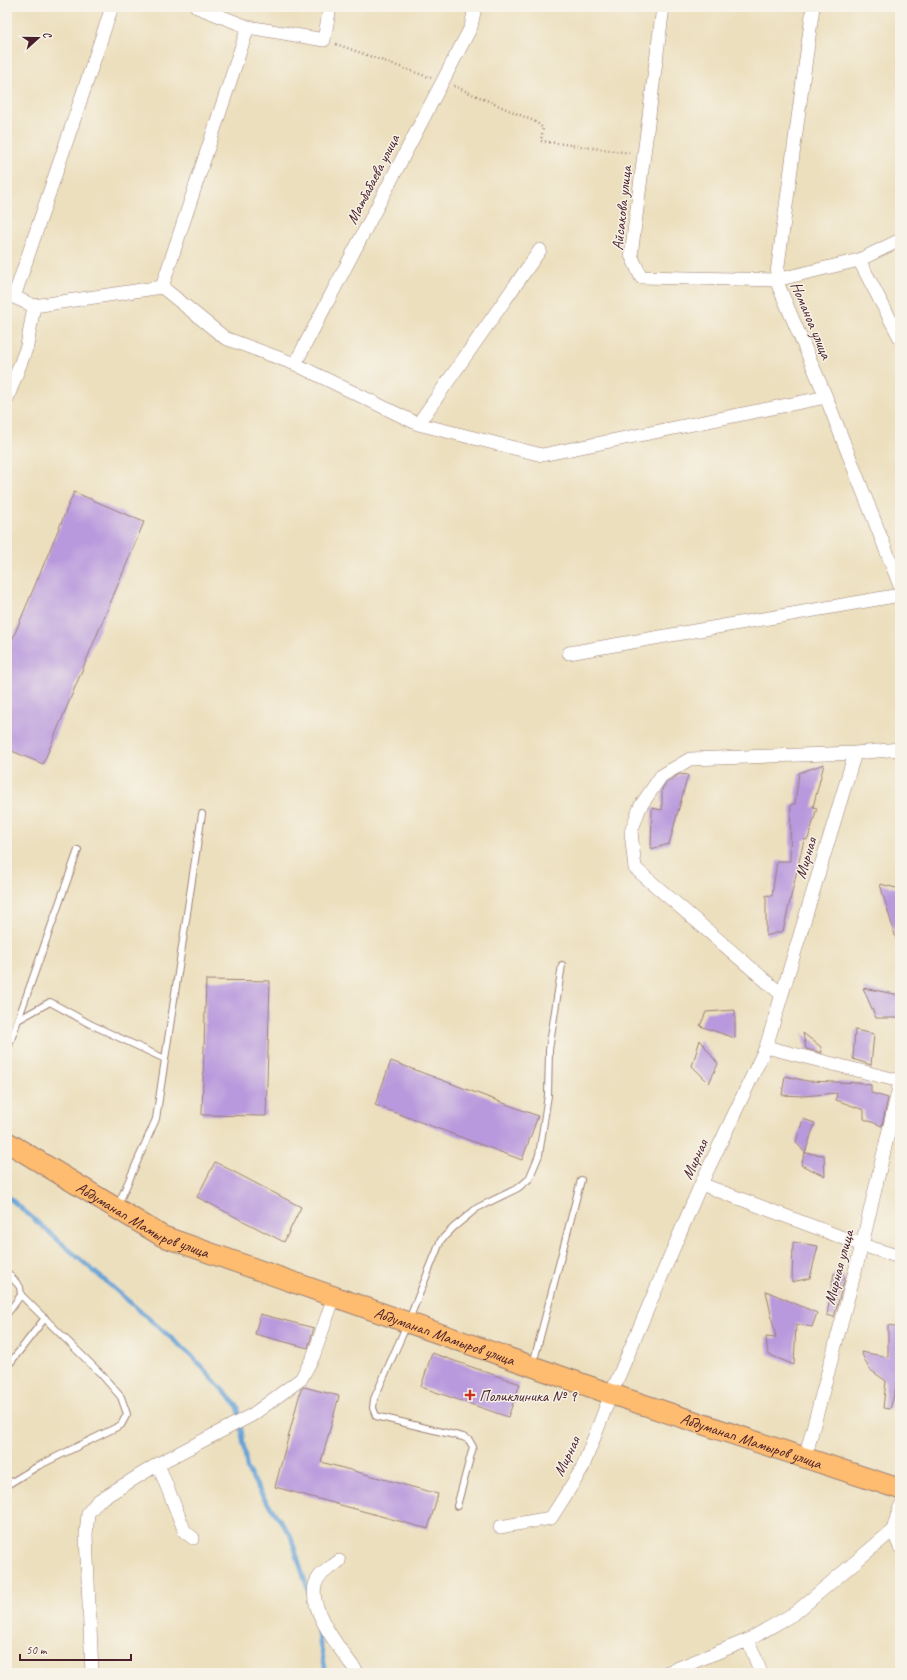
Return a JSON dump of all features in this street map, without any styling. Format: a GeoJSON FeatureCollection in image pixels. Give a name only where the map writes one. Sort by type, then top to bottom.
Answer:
{"type":"FeatureCollection","features":[{"type":"Feature","properties":{"kind":"main road","name":"Абдуманап Мамыров улица"},"geometry":{"type":"LineString","coordinates":[[7,1142],[162,1236],[611,1394],[900,1489]]}},
{"type":"Feature","properties":{"kind":"street"},"geometry":{"type":"LineString","coordinates":[[112,7],[10,297],[34,306],[162,287],[225,338],[295,364],[418,424],[542,455],[826,397]]}},
{"type":"Feature","properties":{"kind":"street"},"geometry":{"type":"LineString","coordinates":[[197,7],[248,27],[324,40],[330,7]]}},
{"type":"Feature","properties":{"kind":"street","name":"Матбабаева улица"},"geometry":{"type":"LineString","coordinates":[[295,364],[471,26],[474,7]]}},
{"type":"Feature","properties":{"kind":"street","name":"Айсакова улица"},"geometry":{"type":"LineString","coordinates":[[663,7],[631,254],[642,277],[776,280]]}},
{"type":"Feature","properties":{"kind":"street","name":"Номаноа улица"},"geometry":{"type":"LineString","coordinates":[[813,7],[776,280],[826,397],[900,586]]}},
{"type":"Feature","properties":{"kind":"street"},"geometry":{"type":"LineString","coordinates":[[162,287],[248,27]]}},
{"type":"Feature","properties":{"kind":"street"},"geometry":{"type":"LineString","coordinates":[[776,280],[859,260],[900,240]]}},
{"type":"Feature","properties":{"kind":"street"},"geometry":{"type":"LineString","coordinates":[[418,424],[540,250]]}},
{"type":"Feature","properties":{"kind":"street"},"geometry":{"type":"LineString","coordinates":[[859,260],[900,338]]}},
{"type":"Feature","properties":{"kind":"street"},"geometry":{"type":"LineString","coordinates":[[7,399],[27,346],[34,306]]}},
{"type":"Feature","properties":{"kind":"street"},"geometry":{"type":"LineString","coordinates":[[569,653],[900,595]]}},
{"type":"Feature","properties":{"kind":"street"},"geometry":{"type":"LineString","coordinates":[[781,994],[635,868],[631,832],[640,807],[661,776],[690,759],[855,753],[900,749]]}},
{"type":"Feature","properties":{"kind":"street","name":"Мирная"},"geometry":{"type":"LineString","coordinates":[[500,1527],[551,1518],[582,1469],[611,1394],[701,1184],[766,1047],[855,753]]}},
{"type":"Feature","properties":{"kind":"street"},"geometry":{"type":"LineString","coordinates":[[766,1047],[900,1082]]}},
{"type":"Feature","properties":{"kind":"street","name":"Мирная улица"},"geometry":{"type":"LineString","coordinates":[[805,1458],[862,1245],[900,1082]]}},
{"type":"Feature","properties":{"kind":"street"},"geometry":{"type":"LineString","coordinates":[[701,1184],[862,1245],[900,1257]]}},
{"type":"Feature","properties":{"kind":"street"},"geometry":{"type":"LineString","coordinates":[[92,1673],[86,1535],[88,1513],[98,1501],[158,1464],[230,1428],[252,1415],[301,1379],[313,1357],[334,1297]]}},
{"type":"Feature","properties":{"kind":"street"},"geometry":{"type":"LineString","coordinates":[[158,1464],[186,1532],[192,1538]]}},
{"type":"Feature","properties":{"kind":"street"},"geometry":{"type":"LineString","coordinates":[[666,1673],[748,1640],[795,1613],[893,1530],[900,1507]]}},
{"type":"Feature","properties":{"kind":"street"},"geometry":{"type":"LineString","coordinates":[[893,1530],[900,1548]]}},
{"type":"Feature","properties":{"kind":"street"},"geometry":{"type":"LineString","coordinates":[[338,1561],[318,1577],[315,1591],[316,1609],[328,1633],[358,1673]]}},
{"type":"Feature","properties":{"kind":"street"},"geometry":{"type":"LineString","coordinates":[[748,1640],[761,1673]]}},
{"type":"Feature","properties":{"kind":"lane"},"geometry":{"type":"LineString","coordinates":[[116,1208],[156,1119],[202,814]]}},
{"type":"Feature","properties":{"kind":"lane"},"geometry":{"type":"LineString","coordinates":[[7,1051],[78,850]]}},
{"type":"Feature","properties":{"kind":"lane"},"geometry":{"type":"LineString","coordinates":[[457,1506],[473,1447],[469,1440],[463,1437],[376,1416],[372,1408],[374,1399],[408,1322],[441,1240],[477,1208],[518,1188],[528,1179],[539,1155],[548,1095],[549,1050],[562,965]]}},
{"type":"Feature","properties":{"kind":"lane"},"geometry":{"type":"LineString","coordinates":[[18,1020],[50,1002],[90,1024],[165,1059]]}},
{"type":"Feature","properties":{"kind":"lane"},"geometry":{"type":"LineString","coordinates":[[532,1366],[581,1180]]}},
{"type":"Feature","properties":{"kind":"lane"},"geometry":{"type":"LineString","coordinates":[[7,1272],[20,1287],[21,1295],[111,1385],[121,1397],[127,1414],[121,1425],[38,1466],[7,1485]]}},
{"type":"Feature","properties":{"kind":"lane"},"geometry":{"type":"LineString","coordinates":[[7,1314],[21,1295]]}},
{"type":"Feature","properties":{"kind":"lane"},"geometry":{"type":"LineString","coordinates":[[7,1367],[45,1318]]}},
{"type":"Feature","properties":{"kind":"path"},"geometry":{"type":"LineString","coordinates":[[324,40],[435,80]]}},
{"type":"Feature","properties":{"kind":"path"},"geometry":{"type":"LineString","coordinates":[[449,84],[536,122],[543,128],[541,141],[643,155]]}},
{"type":"Feature","properties":{"kind":"building"},"geometry":{"type":"Polygon","coordinates":[[[74,492],[144,522],[43,764],[7,749],[7,652],[74,492]]]}},
{"type":"Feature","properties":{"kind":"building"},"geometry":{"type":"Polygon","coordinates":[[[824,764],[813,807],[817,808],[808,839],[804,840],[783,931],[766,936],[766,895],[772,896],[777,861],[790,861],[791,804],[795,804],[799,773],[824,764]]]}},
{"type":"Feature","properties":{"kind":"building"},"geometry":{"type":"Polygon","coordinates":[[[680,774],[688,775],[669,844],[651,849],[652,808],[662,810],[662,789],[667,782],[680,774]]]}},
{"type":"Feature","properties":{"kind":"building"},"geometry":{"type":"Polygon","coordinates":[[[880,884],[900,889],[900,941],[897,942],[880,884]]]}},
{"type":"Feature","properties":{"kind":"building"},"geometry":{"type":"Polygon","coordinates":[[[206,980],[270,981],[266,1116],[202,1115],[206,980]]]}},
{"type":"Feature","properties":{"kind":"building"},"geometry":{"type":"Polygon","coordinates":[[[863,988],[900,995],[900,1018],[876,1018],[863,988]]]}},
{"type":"Feature","properties":{"kind":"building"},"geometry":{"type":"Polygon","coordinates":[[[735,1010],[735,1038],[700,1026],[706,1012],[735,1010]]]}},
{"type":"Feature","properties":{"kind":"building"},"geometry":{"type":"Polygon","coordinates":[[[855,1030],[874,1034],[871,1065],[853,1059],[855,1030]]]}},
{"type":"Feature","properties":{"kind":"building"},"geometry":{"type":"Polygon","coordinates":[[[803,1033],[821,1047],[822,1053],[806,1049],[803,1033]]]}},
{"type":"Feature","properties":{"kind":"building"},"geometry":{"type":"Polygon","coordinates":[[[700,1040],[718,1064],[709,1083],[692,1066],[700,1040]]]}},
{"type":"Feature","properties":{"kind":"building"},"geometry":{"type":"Polygon","coordinates":[[[391,1061],[538,1116],[522,1160],[375,1105],[391,1061]]]}},
{"type":"Feature","properties":{"kind":"building"},"geometry":{"type":"Polygon","coordinates":[[[785,1076],[807,1081],[863,1083],[871,1085],[871,1093],[888,1098],[882,1126],[864,1119],[864,1110],[836,1100],[837,1093],[803,1096],[782,1095],[785,1076]]]}},
{"type":"Feature","properties":{"kind":"building"},"geometry":{"type":"Polygon","coordinates":[[[803,1119],[815,1123],[805,1153],[796,1142],[803,1119]]]}},
{"type":"Feature","properties":{"kind":"building"},"geometry":{"type":"Polygon","coordinates":[[[805,1153],[824,1155],[825,1176],[801,1165],[805,1153]]]}},
{"type":"Feature","properties":{"kind":"building"},"geometry":{"type":"Polygon","coordinates":[[[215,1162],[301,1207],[284,1242],[197,1197],[215,1162]]]}},
{"type":"Feature","properties":{"kind":"building"},"geometry":{"type":"Polygon","coordinates":[[[793,1242],[818,1246],[810,1278],[792,1282],[793,1242]]]}},
{"type":"Feature","properties":{"kind":"building"},"geometry":{"type":"Polygon","coordinates":[[[834,1273],[845,1277],[834,1317],[827,1315],[834,1273]]]}},
{"type":"Feature","properties":{"kind":"building"},"geometry":{"type":"Polygon","coordinates":[[[766,1291],[817,1313],[812,1327],[796,1324],[794,1365],[768,1354],[766,1337],[776,1338],[766,1291]]]}},
{"type":"Feature","properties":{"kind":"building"},"geometry":{"type":"Polygon","coordinates":[[[260,1314],[314,1328],[308,1348],[255,1334],[260,1314]]]}},
{"type":"Feature","properties":{"kind":"building"},"geometry":{"type":"Polygon","coordinates":[[[888,1325],[900,1327],[900,1373],[890,1409],[883,1408],[886,1381],[869,1369],[861,1352],[888,1357],[888,1325]]]}},
{"type":"Feature","properties":{"kind":"building"},"geometry":{"type":"Polygon","coordinates":[[[432,1353],[520,1384],[508,1417],[421,1387],[432,1353]]]}},
{"type":"Feature","properties":{"kind":"building"},"geometry":{"type":"Polygon","coordinates":[[[304,1387],[339,1396],[321,1462],[438,1494],[428,1529],[275,1487],[301,1389],[304,1387]]]}},
{"type":"Feature","properties":{"kind":"waterway"},"geometry":{"type":"LineString","coordinates":[[7,1196],[192,1356],[238,1407],[247,1469],[264,1498],[290,1534],[310,1597]]}},
{"type":"Feature","properties":{"kind":"waterway"},"geometry":{"type":"LineString","coordinates":[[314,1614],[325,1667],[323,1673]]}},
{"type":"Feature","properties":{"kind":"place","name":"Поликлиника № 9"},"geometry":{"type":"Point","coordinates":[470,1395]}}]}
